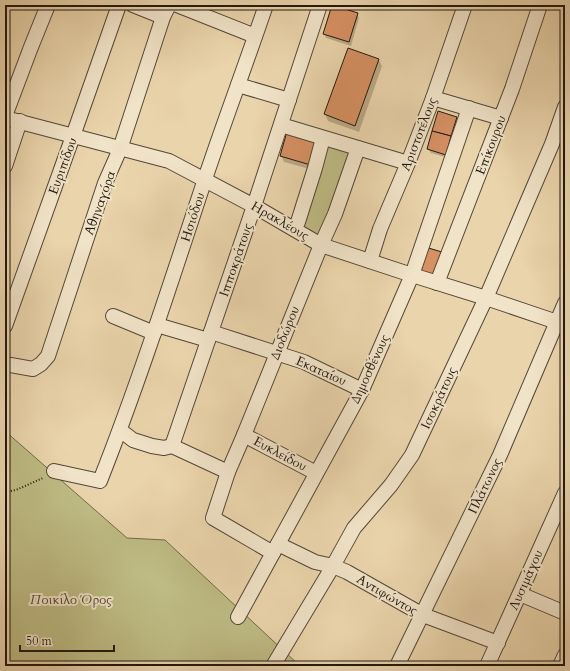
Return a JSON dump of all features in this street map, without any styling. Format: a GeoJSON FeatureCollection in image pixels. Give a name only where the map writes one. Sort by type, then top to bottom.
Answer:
{"type":"FeatureCollection","features":[{"type":"Feature","properties":{"kind":"street"},"geometry":{"type":"LineString","coordinates":[[5,117],[48,5]]}},
{"type":"Feature","properties":{"kind":"street"},"geometry":{"type":"LineString","coordinates":[[132,5],[166,11]]}},
{"type":"Feature","properties":{"kind":"street"},"geometry":{"type":"LineString","coordinates":[[177,5],[255,36]]}},
{"type":"Feature","properties":{"kind":"street","name":"Ησιόδου"},"geometry":{"type":"LineString","coordinates":[[54,471],[100,481],[156,329],[205,180],[266,5]]}},
{"type":"Feature","properties":{"kind":"street","name":"Ιπποκράτους"},"geometry":{"type":"LineString","coordinates":[[172,446],[254,206],[320,5]]}},
{"type":"Feature","properties":{"kind":"street","name":"Αριστοτέλους"},"geometry":{"type":"LineString","coordinates":[[370,261],[380,229],[434,98],[465,5]]}},
{"type":"Feature","properties":{"kind":"street","name":"Επίκουρου"},"geometry":{"type":"LineString","coordinates":[[437,283],[512,89],[540,5]]}},
{"type":"Feature","properties":{"kind":"street","name":"Ευριπίδου"},"geometry":{"type":"LineString","coordinates":[[5,326],[73,136],[115,7]]}},
{"type":"Feature","properties":{"kind":"street","name":"Αθηναγόρα"},"geometry":{"type":"LineString","coordinates":[[5,364],[33,369],[41,364],[48,356],[105,183],[120,149],[166,11]]}},
{"type":"Feature","properties":{"kind":"street"},"geometry":{"type":"LineString","coordinates":[[238,85],[289,100]]}},
{"type":"Feature","properties":{"kind":"street"},"geometry":{"type":"LineString","coordinates":[[434,98],[501,118]]}},
{"type":"Feature","properties":{"kind":"street","name":"Ισοκράτους"},"geometry":{"type":"LineString","coordinates":[[274,666],[354,528],[391,485],[412,455],[486,298],[552,144],[565,107]]}},
{"type":"Feature","properties":{"kind":"street","name":"Δημοσθένους"},"geometry":{"type":"LineString","coordinates":[[238,617],[362,390],[412,275],[470,108]]}},
{"type":"Feature","properties":{"kind":"street","name":"Ηρακλέους"},"geometry":{"type":"LineString","coordinates":[[5,117],[169,161],[254,206],[321,245],[557,322]]}},
{"type":"Feature","properties":{"kind":"street"},"geometry":{"type":"LineString","coordinates":[[5,166],[20,121]]}},
{"type":"Feature","properties":{"kind":"street"},"geometry":{"type":"LineString","coordinates":[[281,125],[408,163]]}},
{"type":"Feature","properties":{"kind":"street"},"geometry":{"type":"LineString","coordinates":[[294,229],[298,222],[323,138]]}},
{"type":"Feature","properties":{"kind":"street","name":"Διοδώρου"},"geometry":{"type":"LineString","coordinates":[[213,518],[228,472],[335,214],[358,148]]}},
{"type":"Feature","properties":{"kind":"street","name":"Πλάτωνος"},"geometry":{"type":"LineString","coordinates":[[397,666],[500,455],[565,303]]}},
{"type":"Feature","properties":{"kind":"street","name":"Εκαταίου"},"geometry":{"type":"LineString","coordinates":[[113,316],[156,329],[209,336],[304,362],[362,390]]}},
{"type":"Feature","properties":{"kind":"street"},"geometry":{"type":"LineString","coordinates":[[120,430],[134,440],[164,448],[172,446],[228,472]]}},
{"type":"Feature","properties":{"kind":"street","name":"Ευκλείδου"},"geometry":{"type":"LineString","coordinates":[[244,435],[316,473]]}},
{"type":"Feature","properties":{"kind":"street","name":"Λυσιμάχου"},"geometry":{"type":"LineString","coordinates":[[487,666],[565,493]]}},
{"type":"Feature","properties":{"kind":"street","name":"Αντιφώντος"},"geometry":{"type":"LineString","coordinates":[[213,518],[276,549],[315,562],[333,566],[347,572],[422,615],[498,643]]}},
{"type":"Feature","properties":{"kind":"street"},"geometry":{"type":"LineString","coordinates":[[520,594],[565,613]]}},
{"type":"Feature","properties":{"kind":"street"},"geometry":{"type":"LineString","coordinates":[[560,666],[565,655]]}},
{"type":"Feature","properties":{"kind":"path"},"geometry":{"type":"LineString","coordinates":[[5,492],[29,485],[54,471]]}},
{"type":"Feature","properties":{"kind":"green space"},"geometry":{"type":"Polygon","coordinates":[[[323,138],[358,148],[321,245],[294,229],[323,138]]]}},
{"type":"Feature","properties":{"kind":"green space","name":"Ποικίλο Όρος"},"geometry":{"type":"Polygon","coordinates":[[[5,431],[127,538],[165,540],[300,666],[5,666],[5,431]]]}},
{"type":"Feature","properties":{"kind":"building"},"geometry":{"type":"Polygon","coordinates":[[[332,5],[358,13],[349,42],[323,34],[332,5]]]}},
{"type":"Feature","properties":{"kind":"building"},"geometry":{"type":"Polygon","coordinates":[[[348,48],[379,59],[355,126],[324,114],[348,48]]]}},
{"type":"Feature","properties":{"kind":"building"},"geometry":{"type":"Polygon","coordinates":[[[438,111],[457,117],[451,136],[432,131],[438,111]]]}},
{"type":"Feature","properties":{"kind":"building"},"geometry":{"type":"Polygon","coordinates":[[[288,128],[322,138],[314,166],[280,156],[288,128]]]}},
{"type":"Feature","properties":{"kind":"building"},"geometry":{"type":"Polygon","coordinates":[[[432,131],[451,136],[446,155],[427,149],[432,131]]]}},
{"type":"Feature","properties":{"kind":"building"},"geometry":{"type":"Polygon","coordinates":[[[425,247],[442,252],[434,278],[417,272],[425,247]]]}}]}
